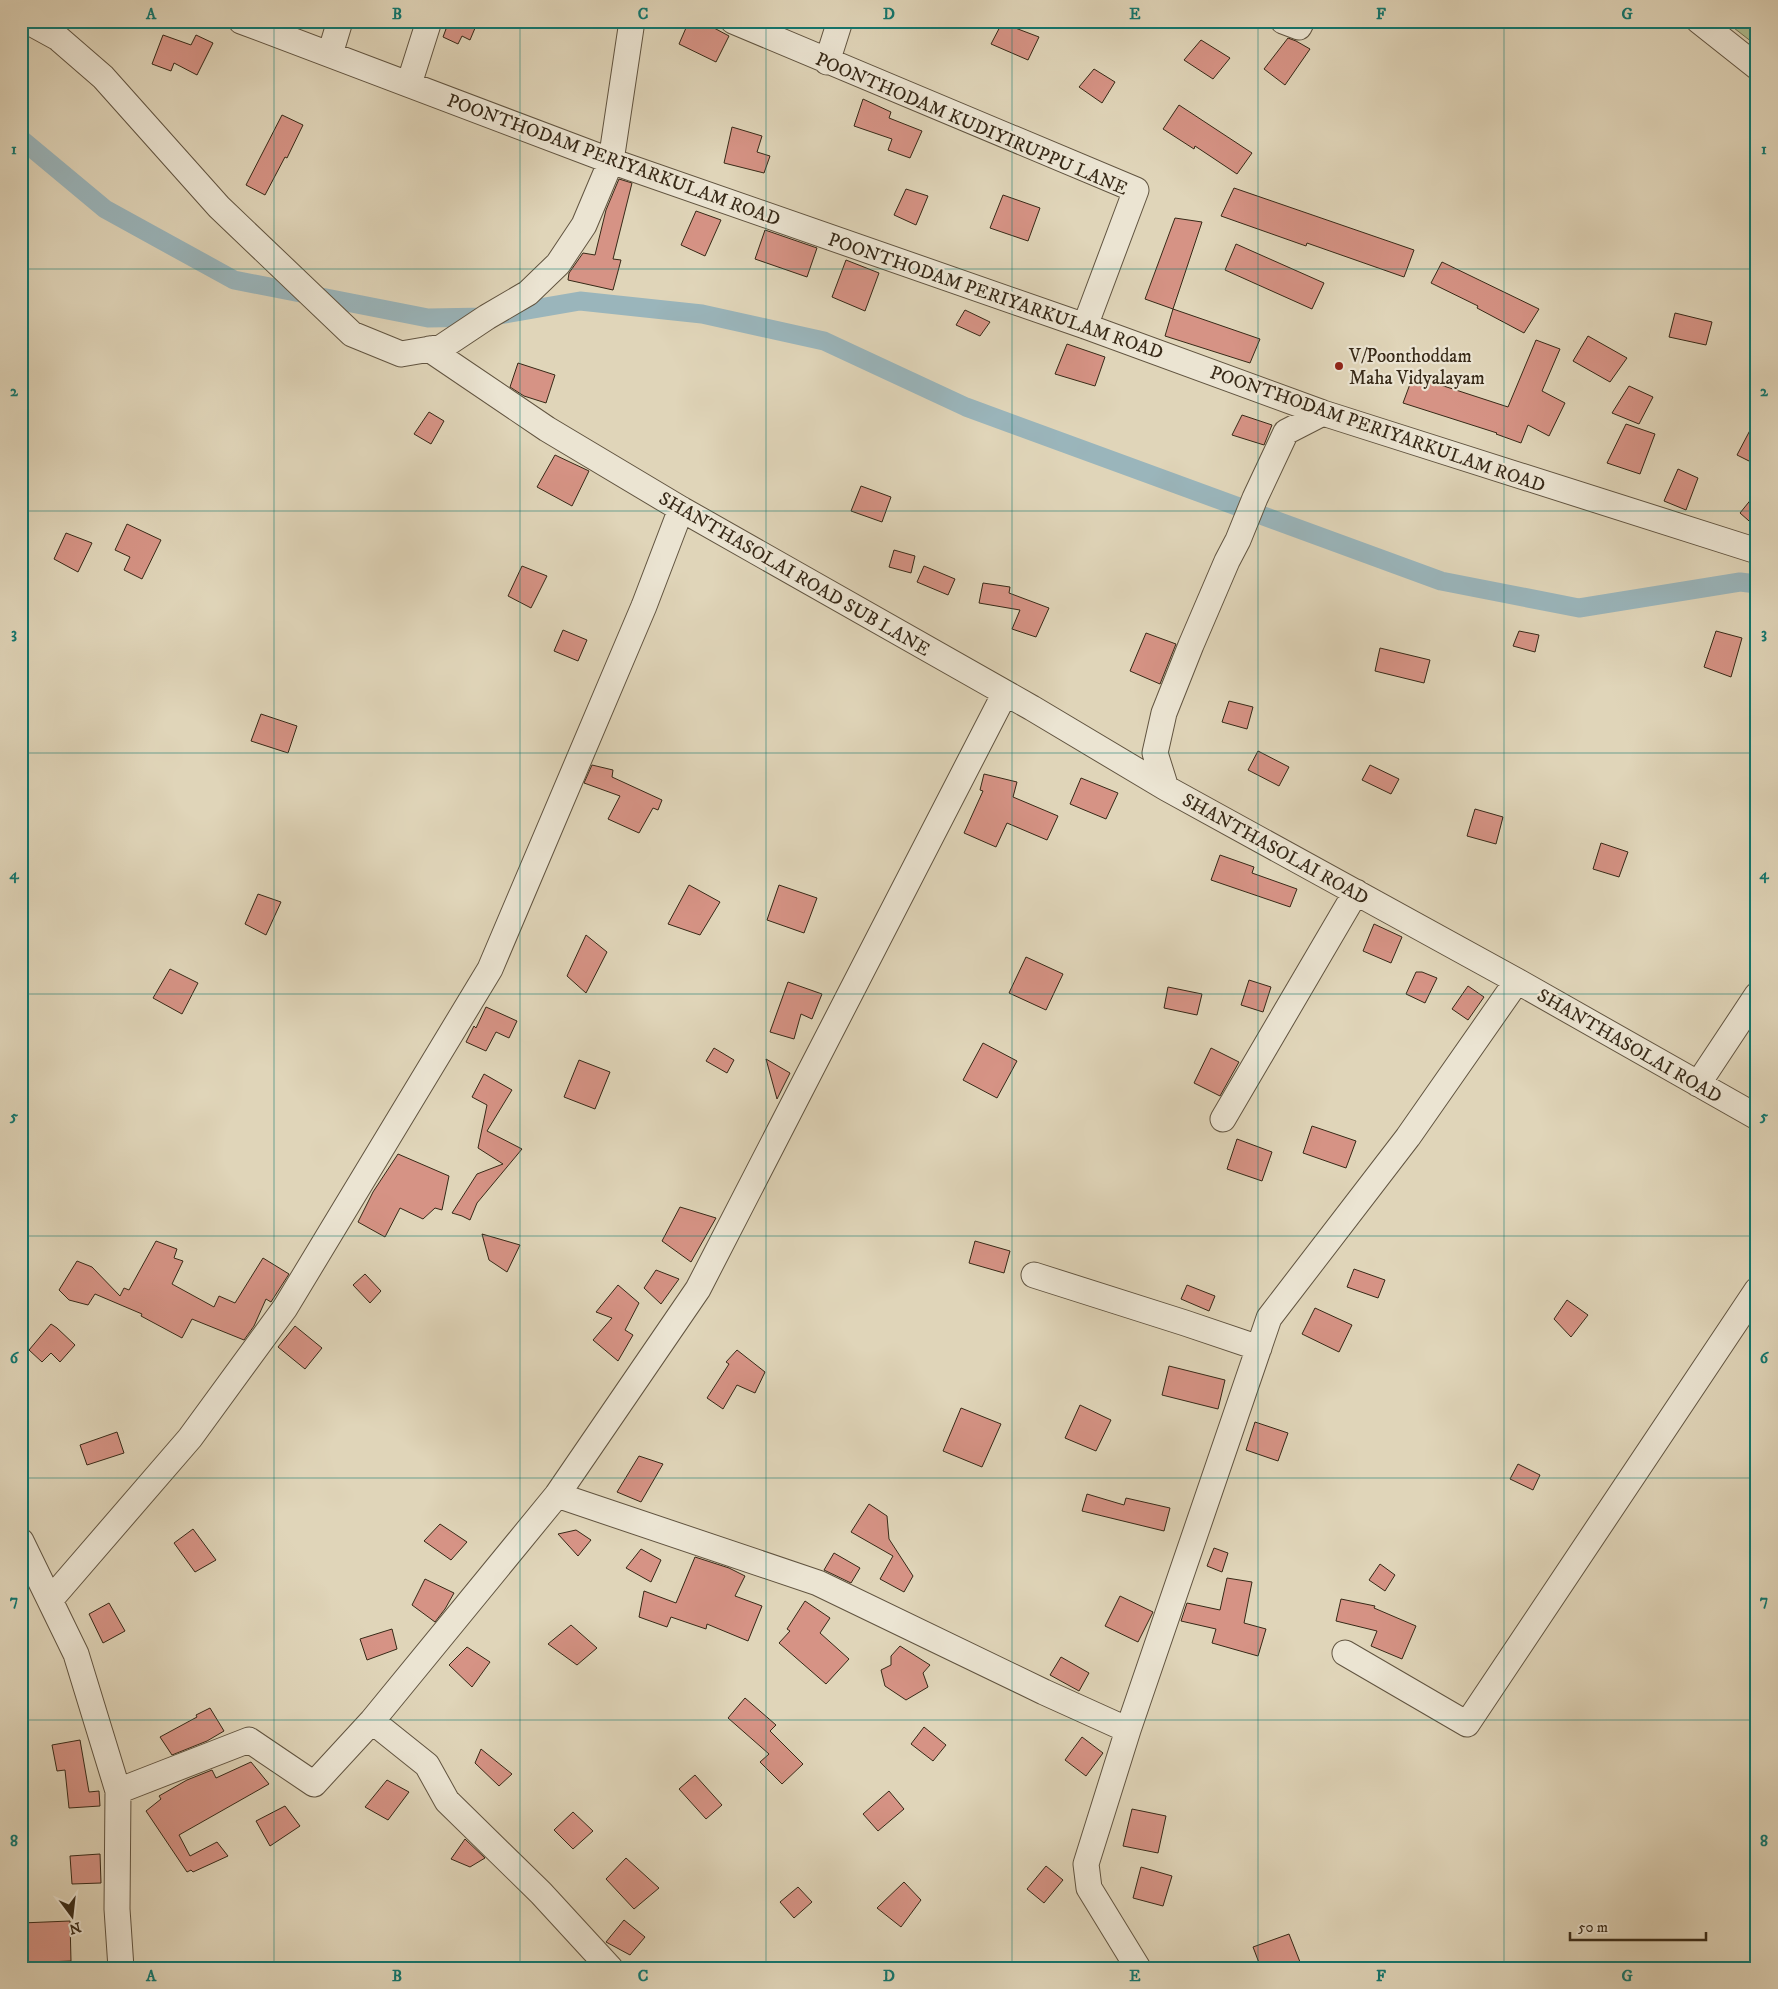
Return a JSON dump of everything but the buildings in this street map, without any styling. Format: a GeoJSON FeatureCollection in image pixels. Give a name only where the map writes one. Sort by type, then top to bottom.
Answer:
{"type":"FeatureCollection","features":[{"type":"Feature","properties":{"kind":"street"},"geometry":{"type":"LineString","coordinates":[[27,21],[58,38],[103,77],[219,208],[352,334],[400,354],[442,347],[487,316],[528,293],[558,264],[584,225],[611,161],[632,21]]}},
{"type":"Feature","properties":{"kind":"street","name":"POONTHODAM PERIYARKULAM ROAD"},"geometry":{"type":"LineString","coordinates":[[241,21],[611,161],[1085,326],[1323,413],[1756,549]]}},
{"type":"Feature","properties":{"kind":"street"},"geometry":{"type":"LineString","coordinates":[[330,54],[340,21]]}},
{"type":"Feature","properties":{"kind":"street"},"geometry":{"type":"LineString","coordinates":[[409,84],[429,21]]}},
{"type":"Feature","properties":{"kind":"street","name":"POONTHODAM KUDIYIRUPPU LANE"},"geometry":{"type":"LineString","coordinates":[[733,21],[1136,190],[1085,326]]}},
{"type":"Feature","properties":{"kind":"street"},"geometry":{"type":"LineString","coordinates":[[827,62],[840,21]]}},
{"type":"Feature","properties":{"kind":"street"},"geometry":{"type":"LineString","coordinates":[[1283,21],[1299,27],[1302,21]]}},
{"type":"Feature","properties":{"kind":"street"},"geometry":{"type":"LineString","coordinates":[[1699,21],[1757,67]]}},
{"type":"Feature","properties":{"kind":"street","name":"SHANTHASOLAI ROAD SUB LANE"},"geometry":{"type":"LineString","coordinates":[[429,349],[547,429],[681,509],[1005,693],[1166,788]]}},
{"type":"Feature","properties":{"kind":"street","name":"SHANTHASOLAI ROAD"},"geometry":{"type":"LineString","coordinates":[[1323,413],[1286,432],[1227,561],[1164,713],[1155,753],[1166,788],[1516,981],[1757,1117]]}},
{"type":"Feature","properties":{"kind":"street"},"geometry":{"type":"LineString","coordinates":[[51,1599],[190,1438],[285,1308],[490,969],[644,606],[681,509]]}},
{"type":"Feature","properties":{"kind":"street"},"geometry":{"type":"LineString","coordinates":[[118,1791],[248,1740],[314,1784],[372,1721],[557,1495],[698,1289],[1005,693]]}},
{"type":"Feature","properties":{"kind":"street"},"geometry":{"type":"LineString","coordinates":[[1223,1118],[1356,892]]}},
{"type":"Feature","properties":{"kind":"street"},"geometry":{"type":"LineString","coordinates":[[1138,1968],[1089,1888],[1086,1864],[1128,1730],[1269,1318],[1408,1137],[1516,981]]}},
{"type":"Feature","properties":{"kind":"street"},"geometry":{"type":"LineString","coordinates":[[1698,1084],[1757,995]]}},
{"type":"Feature","properties":{"kind":"street"},"geometry":{"type":"LineString","coordinates":[[1034,1275],[1258,1348]]}},
{"type":"Feature","properties":{"kind":"street"},"geometry":{"type":"LineString","coordinates":[[1345,1654],[1467,1724],[1757,1290]]}},
{"type":"Feature","properties":{"kind":"street"},"geometry":{"type":"LineString","coordinates":[[557,1495],[818,1582],[1044,1692],[1128,1730]]}},
{"type":"Feature","properties":{"kind":"street"},"geometry":{"type":"LineString","coordinates":[[25,1555],[51,1599],[76,1654],[118,1791],[117,1909],[121,1968]]}},
{"type":"Feature","properties":{"kind":"street"},"geometry":{"type":"LineString","coordinates":[[372,1721],[427,1765],[447,1801],[542,1893],[610,1968]]}},
{"type":"Feature","properties":{"kind":"green space"},"geometry":{"type":"Polygon","coordinates":[[[1725,21],[1757,21],[1757,46],[1725,21]]]}},
{"type":"Feature","properties":{"kind":"waterway"},"geometry":{"type":"LineString","coordinates":[[21,139],[105,209],[234,280],[428,318],[487,317],[580,301],[702,314],[824,341],[966,407],[1441,581],[1579,608],[1740,582],[1757,584]]}},
{"type":"Feature","properties":{"kind":"place","name":"V/Poonthoddam Maha Vidyalayam"},"geometry":{"type":"Point","coordinates":[1339,366]}}]}
